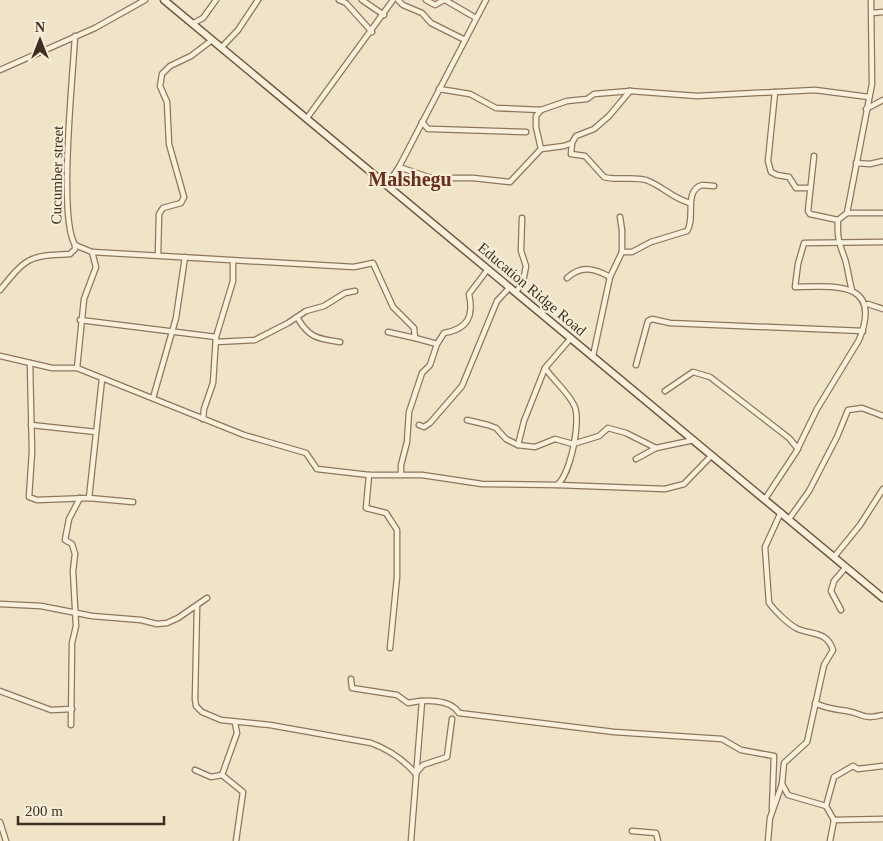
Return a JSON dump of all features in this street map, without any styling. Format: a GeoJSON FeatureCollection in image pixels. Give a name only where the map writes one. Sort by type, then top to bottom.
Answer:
{"type":"FeatureCollection","features":[{"type":"Feature","properties":{"kind":"main road","name":"Education Ridge Road"},"geometry":{"type":"LineString","coordinates":[[164,0],[883,598]]}},
{"type":"Feature","properties":{"kind":"street"},"geometry":{"type":"LineString","coordinates":[[0,70],[75,36],[145,0]]}},
{"type":"Feature","properties":{"kind":"street"},"geometry":{"type":"LineString","coordinates":[[192,24],[203,18],[216,0]]}},
{"type":"Feature","properties":{"kind":"street"},"geometry":{"type":"LineString","coordinates":[[222,48],[238,30],[258,0]]}},
{"type":"Feature","properties":{"kind":"street"},"geometry":{"type":"LineString","coordinates":[[339,0],[346,3],[372,32]]}},
{"type":"Feature","properties":{"kind":"street"},"geometry":{"type":"LineString","coordinates":[[362,0],[380,10],[384,15]]}},
{"type":"Feature","properties":{"kind":"street"},"geometry":{"type":"LineString","coordinates":[[307,118],[372,32],[393,0]]}},
{"type":"Feature","properties":{"kind":"street"},"geometry":{"type":"LineString","coordinates":[[398,0],[403,5],[422,13],[431,23],[465,40]]}},
{"type":"Feature","properties":{"kind":"street"},"geometry":{"type":"LineString","coordinates":[[426,0],[435,5],[445,0],[476,18]]}},
{"type":"Feature","properties":{"kind":"street"},"geometry":{"type":"LineString","coordinates":[[387,185],[399,167],[486,0]]}},
{"type":"Feature","properties":{"kind":"street"},"geometry":{"type":"LineString","coordinates":[[847,213],[872,84],[871,0]]}},
{"type":"Feature","properties":{"kind":"street"},"geometry":{"type":"LineString","coordinates":[[872,12],[883,12]]}},
{"type":"Feature","properties":{"kind":"street","name":"Cucumber street"},"geometry":{"type":"LineString","coordinates":[[75,36],[67,180],[69,233],[74,245],[92,252],[158,255],[233,262],[354,267],[373,264],[393,307],[414,328],[415,338]]}},
{"type":"Feature","properties":{"kind":"street"},"geometry":{"type":"LineString","coordinates":[[158,255],[159,214],[163,208],[181,203],[184,197],[169,144],[167,102],[160,86],[162,74],[170,66],[191,56],[212,40]]}},
{"type":"Feature","properties":{"kind":"street"},"geometry":{"type":"LineString","coordinates":[[439,89],[470,94],[496,108],[541,110],[567,101],[587,99],[594,94],[630,91],[697,96],[815,90],[869,97]]}},
{"type":"Feature","properties":{"kind":"street"},"geometry":{"type":"LineString","coordinates":[[630,91],[603,122],[594,129],[576,136],[572,143],[571,154],[585,156],[604,176],[645,180],[679,200],[690,203]]}},
{"type":"Feature","properties":{"kind":"street"},"geometry":{"type":"LineString","coordinates":[[775,92],[768,161],[771,172],[789,177],[796,188],[809,188]]}},
{"type":"Feature","properties":{"kind":"street"},"geometry":{"type":"LineString","coordinates":[[866,109],[883,100]]}},
{"type":"Feature","properties":{"kind":"street"},"geometry":{"type":"LineString","coordinates":[[541,110],[536,116],[541,149]]}},
{"type":"Feature","properties":{"kind":"street"},"geometry":{"type":"LineString","coordinates":[[422,122],[428,129],[526,132]]}},
{"type":"Feature","properties":{"kind":"street"},"geometry":{"type":"LineString","coordinates":[[399,167],[431,178],[473,178],[510,182],[541,149],[572,143]]}},
{"type":"Feature","properties":{"kind":"street"},"geometry":{"type":"LineString","coordinates":[[814,156],[809,188],[808,211],[810,214],[838,220],[847,213],[883,213]]}},
{"type":"Feature","properties":{"kind":"street"},"geometry":{"type":"LineString","coordinates":[[856,163],[870,164],[883,161]]}},
{"type":"Feature","properties":{"kind":"street"},"geometry":{"type":"LineString","coordinates":[[622,252],[632,252],[651,242],[687,231],[692,222],[690,203],[697,186],[714,186]]}},
{"type":"Feature","properties":{"kind":"street"},"geometry":{"type":"LineString","coordinates":[[593,356],[610,277],[622,252],[620,217]]}},
{"type":"Feature","properties":{"kind":"street"},"geometry":{"type":"LineString","coordinates":[[516,292],[523,282],[526,266],[521,251],[522,218]]}},
{"type":"Feature","properties":{"kind":"street"},"geometry":{"type":"LineString","coordinates":[[838,220],[838,243],[845,258],[852,290]]}},
{"type":"Feature","properties":{"kind":"street"},"geometry":{"type":"LineString","coordinates":[[883,242],[804,243],[798,264],[795,287],[852,290],[861,294],[868,304],[883,309]]}},
{"type":"Feature","properties":{"kind":"street"},"geometry":{"type":"LineString","coordinates":[[0,290],[18,268],[27,262],[40,255],[70,254],[74,249],[74,245]]}},
{"type":"Feature","properties":{"kind":"street"},"geometry":{"type":"LineString","coordinates":[[77,368],[80,320],[84,299],[96,267],[92,252]]}},
{"type":"Feature","properties":{"kind":"street"},"geometry":{"type":"LineString","coordinates":[[153,398],[179,300],[185,257]]}},
{"type":"Feature","properties":{"kind":"street"},"geometry":{"type":"LineString","coordinates":[[203,418],[212,383],[216,339],[233,281],[233,262]]}},
{"type":"Feature","properties":{"kind":"street"},"geometry":{"type":"LineString","coordinates":[[401,474],[410,412],[422,372],[430,365],[437,344],[444,333],[456,331],[467,322],[471,312],[469,294],[488,268]]}},
{"type":"Feature","properties":{"kind":"street"},"geometry":{"type":"LineString","coordinates":[[567,278],[578,269],[589,268],[610,277]]}},
{"type":"Feature","properties":{"kind":"street"},"geometry":{"type":"LineString","coordinates":[[420,425],[424,427],[430,423],[462,386],[497,302],[510,287]]}},
{"type":"Feature","properties":{"kind":"street"},"geometry":{"type":"LineString","coordinates":[[80,320],[172,330],[216,339],[255,340],[297,316],[355,291]]}},
{"type":"Feature","properties":{"kind":"street"},"geometry":{"type":"LineString","coordinates":[[765,499],[798,449],[817,409],[863,331],[868,304]]}},
{"type":"Feature","properties":{"kind":"street"},"geometry":{"type":"LineString","coordinates":[[297,316],[304,331],[310,336],[340,342]]}},
{"type":"Feature","properties":{"kind":"street"},"geometry":{"type":"LineString","coordinates":[[636,365],[648,321],[652,319],[670,323],[863,331]]}},
{"type":"Feature","properties":{"kind":"street"},"geometry":{"type":"LineString","coordinates":[[388,332],[437,344]]}},
{"type":"Feature","properties":{"kind":"street"},"geometry":{"type":"LineString","coordinates":[[518,445],[524,421],[545,368],[571,338]]}},
{"type":"Feature","properties":{"kind":"street"},"geometry":{"type":"LineString","coordinates":[[0,356],[30,364],[77,368],[244,435],[306,453],[317,469],[370,475],[401,474],[482,484],[665,489],[684,484],[712,455]]}},
{"type":"Feature","properties":{"kind":"street"},"geometry":{"type":"LineString","coordinates":[[30,364],[29,496],[37,500],[90,498],[134,502]]}},
{"type":"Feature","properties":{"kind":"street"},"geometry":{"type":"LineString","coordinates":[[545,368],[575,406],[577,414],[573,444],[565,476],[557,485]]}},
{"type":"Feature","properties":{"kind":"street"},"geometry":{"type":"LineString","coordinates":[[665,391],[693,372],[710,377],[789,438],[798,449]]}},
{"type":"Feature","properties":{"kind":"street"},"geometry":{"type":"LineString","coordinates":[[90,498],[102,378]]}},
{"type":"Feature","properties":{"kind":"street"},"geometry":{"type":"LineString","coordinates":[[789,519],[809,491],[837,437],[848,410],[862,408],[883,416]]}},
{"type":"Feature","properties":{"kind":"street"},"geometry":{"type":"LineString","coordinates":[[468,420],[488,424],[496,428],[506,439],[518,445],[535,447],[555,439],[573,444],[590,439],[611,428],[640,439],[656,448]]}},
{"type":"Feature","properties":{"kind":"street"},"geometry":{"type":"LineString","coordinates":[[31,425],[96,432]]}},
{"type":"Feature","properties":{"kind":"street"},"geometry":{"type":"LineString","coordinates":[[636,459],[656,448],[694,440]]}},
{"type":"Feature","properties":{"kind":"street"},"geometry":{"type":"LineString","coordinates":[[370,475],[366,508],[386,514],[397,530],[397,577],[390,648]]}},
{"type":"Feature","properties":{"kind":"street"},"geometry":{"type":"LineString","coordinates":[[834,557],[860,525],[883,489]]}},
{"type":"Feature","properties":{"kind":"street"},"geometry":{"type":"LineString","coordinates":[[71,725],[72,644],[76,626],[74,613],[75,554],[72,544],[65,540],[65,531],[80,498]]}},
{"type":"Feature","properties":{"kind":"street"},"geometry":{"type":"LineString","coordinates":[[772,809],[782,784],[786,760],[807,742],[824,665],[832,654],[831,644],[818,633],[797,629],[768,603],[765,547],[781,512]]}},
{"type":"Feature","properties":{"kind":"street"},"geometry":{"type":"LineString","coordinates":[[841,610],[831,591],[834,581],[846,567]]}},
{"type":"Feature","properties":{"kind":"street"},"geometry":{"type":"LineString","coordinates":[[0,604],[41,606],[74,613],[141,620],[157,624],[167,623],[197,607],[207,598]]}},
{"type":"Feature","properties":{"kind":"street"},"geometry":{"type":"LineString","coordinates":[[197,607],[196,706],[206,715],[235,723],[270,725],[371,743],[386,748],[398,756],[416,774]]}},
{"type":"Feature","properties":{"kind":"street"},"geometry":{"type":"LineString","coordinates":[[350,679],[352,688],[397,695],[408,703],[422,701],[450,704],[459,713],[489,718],[540,721],[614,732],[722,739],[741,750],[774,756],[772,809],[768,841]]}},
{"type":"Feature","properties":{"kind":"street"},"geometry":{"type":"LineString","coordinates":[[0,691],[51,710],[72,709]]}},
{"type":"Feature","properties":{"kind":"street"},"geometry":{"type":"LineString","coordinates":[[411,841],[422,701]]}},
{"type":"Feature","properties":{"kind":"street"},"geometry":{"type":"LineString","coordinates":[[815,703],[828,709],[850,711],[862,716],[873,717],[883,715]]}},
{"type":"Feature","properties":{"kind":"street"},"geometry":{"type":"LineString","coordinates":[[416,774],[423,765],[447,757],[452,719]]}},
{"type":"Feature","properties":{"kind":"street"},"geometry":{"type":"LineString","coordinates":[[235,723],[237,733]]}},
{"type":"Feature","properties":{"kind":"street"},"geometry":{"type":"LineString","coordinates":[[222,775],[237,733],[247,724]]}},
{"type":"Feature","properties":{"kind":"street"},"geometry":{"type":"LineString","coordinates":[[830,841],[834,820],[826,806],[834,777],[853,766],[858,769],[883,766]]}},
{"type":"Feature","properties":{"kind":"street"},"geometry":{"type":"LineString","coordinates":[[195,770],[211,777],[222,775],[243,792],[236,841]]}},
{"type":"Feature","properties":{"kind":"street"},"geometry":{"type":"LineString","coordinates":[[782,784],[788,795],[812,804],[826,806]]}},
{"type":"Feature","properties":{"kind":"street"},"geometry":{"type":"LineString","coordinates":[[834,820],[883,818]]}},
{"type":"Feature","properties":{"kind":"street"},"geometry":{"type":"LineString","coordinates":[[0,822],[6,841]]}},
{"type":"Feature","properties":{"kind":"street"},"geometry":{"type":"LineString","coordinates":[[632,831],[656,833],[658,841]]}},
{"type":"Feature","properties":{"kind":"district","name":"Malshegu"},"geometry":{"type":"Point","coordinates":[410,179]}}]}
